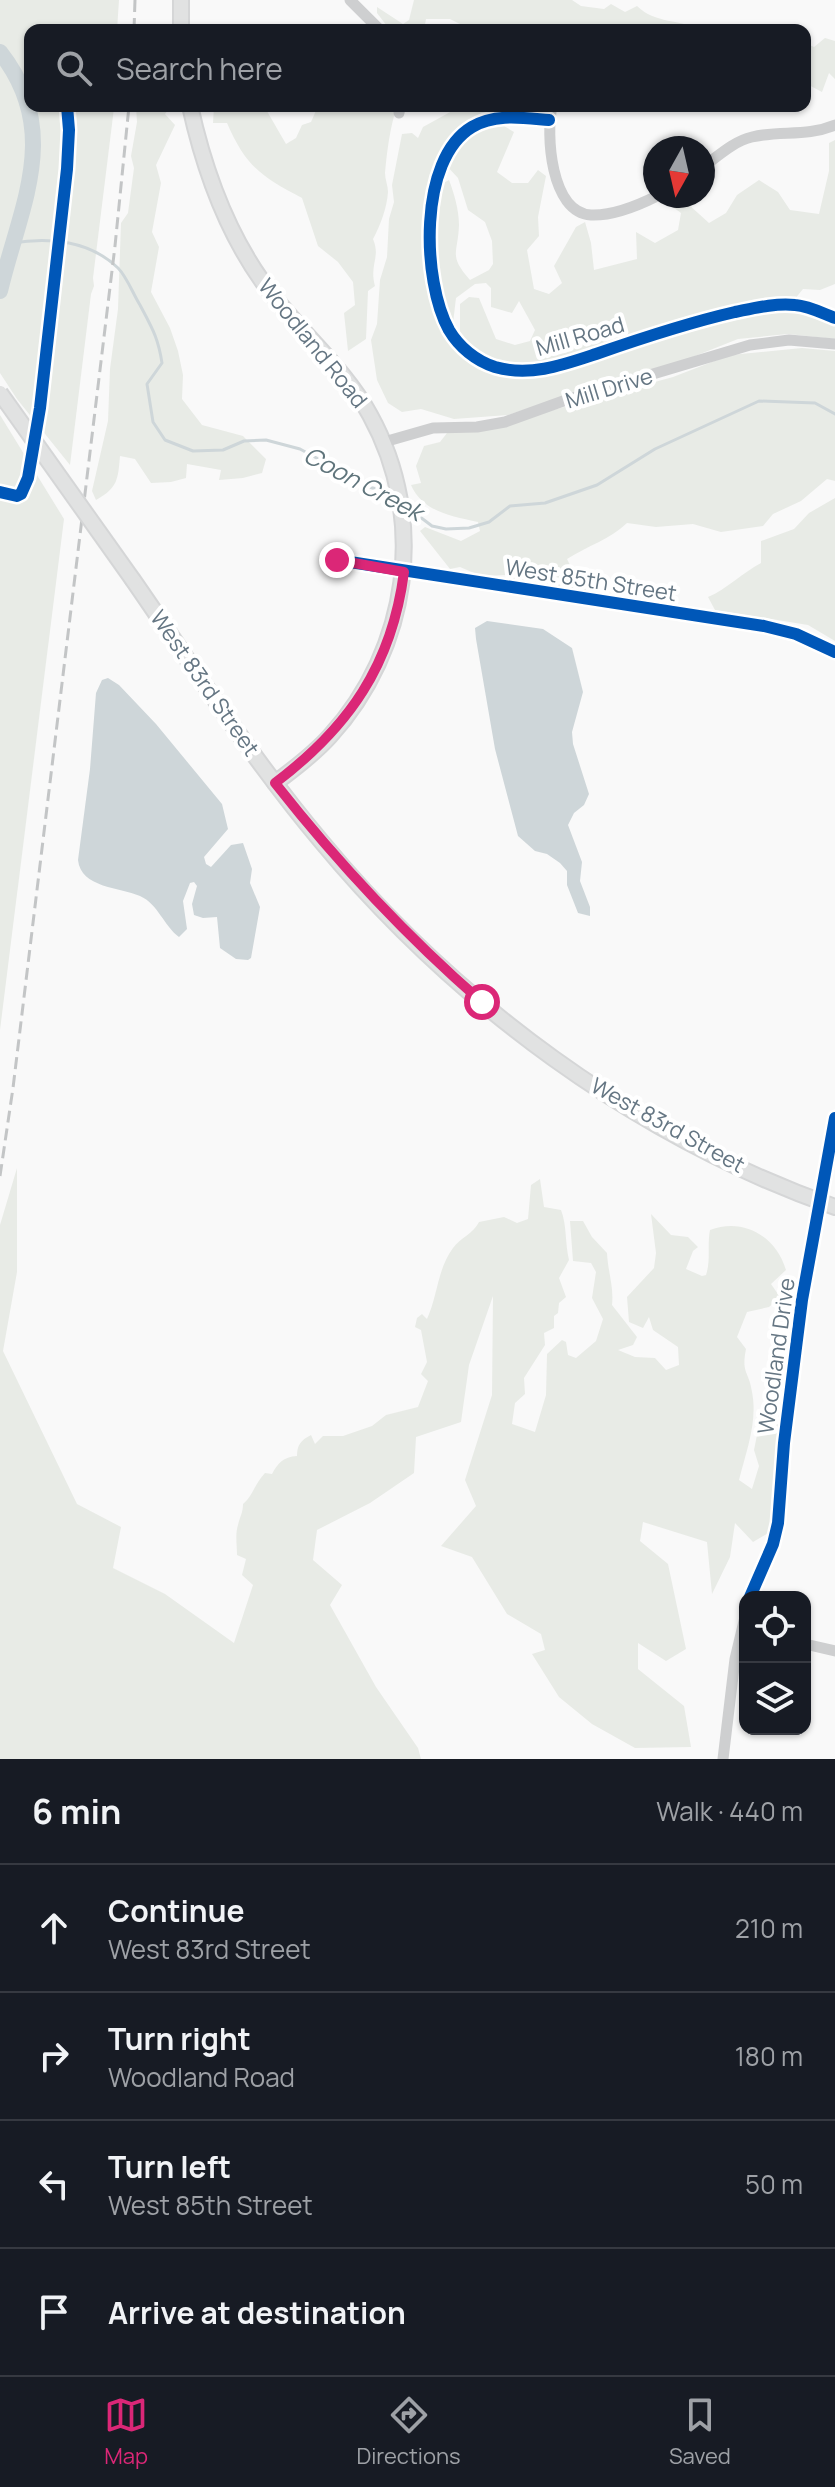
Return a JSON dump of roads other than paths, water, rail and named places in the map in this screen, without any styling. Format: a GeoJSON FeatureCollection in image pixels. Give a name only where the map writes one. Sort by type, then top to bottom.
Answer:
{"type":"FeatureCollection","features":[{"type":"Feature","properties":{"kind":"main road"},"geometry":{"type":"LineString","coordinates":[[181,0],[181,24]]}},
{"type":"Feature","properties":{"kind":"main road","name":"Woodland Road"},"geometry":{"type":"LineString","coordinates":[[192,112],[210,177],[244,251],[271,293],[353,388],[384,442],[400,499],[404,572],[388,643],[361,696],[322,745],[275,783]]}},
{"type":"Feature","properties":{"kind":"main road","name":"West 83rd Street"},"geometry":{"type":"LineString","coordinates":[[0,393],[275,783],[320,841],[397,925],[459,982],[525,1036],[590,1082],[682,1137],[762,1177],[828,1205]]}},
{"type":"Feature","properties":{"kind":"street"},"geometry":{"type":"LineString","coordinates":[[350,0],[375,24]]}},
{"type":"Feature","properties":{"kind":"street"},"geometry":{"type":"LineString","coordinates":[[551,112],[555,175],[566,198],[581,212],[590,215],[613,213],[643,201]]}},
{"type":"Feature","properties":{"kind":"street","name":"Mill Road"},"geometry":{"type":"LineString","coordinates":[[549,120],[506,118],[485,121],[471,128],[450,148],[437,176],[431,240],[437,297],[453,336],[477,359],[507,370],[550,368],[702,320],[778,305],[808,307],[835,318]]}},
{"type":"Feature","properties":{"kind":"street"},"geometry":{"type":"LineString","coordinates":[[715,159],[744,140],[776,134],[817,132],[835,125]]}},
{"type":"Feature","properties":{"kind":"street","name":"Mill Drive"},"geometry":{"type":"LineString","coordinates":[[384,442],[433,428],[477,427],[505,422],[566,400],[750,345],[789,340],[835,344]]}},
{"type":"Feature","properties":{"kind":"street","name":"West 85th Street"},"geometry":{"type":"LineString","coordinates":[[337,560],[764,626],[796,634],[835,652]]}},
{"type":"Feature","properties":{"kind":"street","name":"Woodland Drive"},"geometry":{"type":"LineString","coordinates":[[753,1591],[773,1544],[778,1523],[784,1443],[802,1300],[828,1205],[835,1118]]}},
{"type":"Feature","properties":{"kind":"street"},"geometry":{"type":"LineString","coordinates":[[811,1645],[835,1651]]}},
{"type":"Feature","properties":{"kind":"street"},"geometry":{"type":"LineString","coordinates":[[723,1759],[739,1646]]}},
{"type":"Feature","properties":{"kind":"waterway"},"geometry":{"type":"LineString","coordinates":[[0,52],[19,82],[24,96]]}},
{"type":"Feature","properties":{"kind":"waterway"},"geometry":{"type":"LineString","coordinates":[[0,291],[31,170],[33,140],[29,112]]}},
{"type":"Feature","properties":{"kind":"waterway","name":"Coon Creek"},"geometry":{"type":"LineString","coordinates":[[12,243],[40,240],[81,246],[118,268],[159,346],[162,363],[147,384],[153,422],[165,440],[193,451],[223,450],[244,441],[266,440],[300,449],[351,481],[394,498]]}},
{"type":"Feature","properties":{"kind":"waterway","name":"Coon Creek"},"geometry":{"type":"LineString","coordinates":[[407,507],[432,526],[469,528],[489,522],[510,506],[545,503],[597,485],[655,449],[759,401],[815,403],[835,414]]}},
{"type":"Feature","properties":{"kind":"railway"},"geometry":{"type":"LineString","coordinates":[[134,24],[135,0]]}},
{"type":"Feature","properties":{"kind":"railway"},"geometry":{"type":"LineString","coordinates":[[0,1176],[115,246],[128,112]]}}]}
